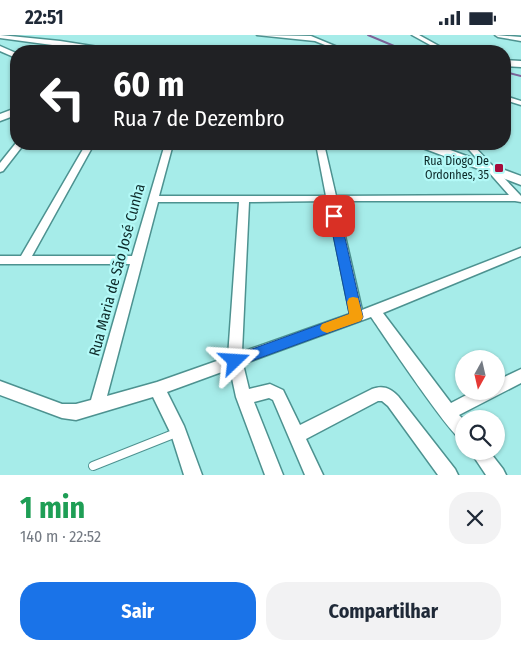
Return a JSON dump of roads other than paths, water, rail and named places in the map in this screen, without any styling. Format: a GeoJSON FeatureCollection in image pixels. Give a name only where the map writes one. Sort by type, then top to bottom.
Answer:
{"type":"FeatureCollection","features":[{"type":"Feature","properties":{"kind":"main road"},"geometry":{"type":"LineString","coordinates":[[0,36],[73,45]]}},
{"type":"Feature","properties":{"kind":"main road"},"geometry":{"type":"LineString","coordinates":[[440,150],[521,181]]}},
{"type":"Feature","properties":{"kind":"street"},"geometry":{"type":"LineString","coordinates":[[260,35],[318,41]]}},
{"type":"Feature","properties":{"kind":"street"},"geometry":{"type":"LineString","coordinates":[[305,35],[328,45]]}},
{"type":"Feature","properties":{"kind":"street"},"geometry":{"type":"LineString","coordinates":[[415,35],[434,45]]}},
{"type":"Feature","properties":{"kind":"street"},"geometry":{"type":"LineString","coordinates":[[498,35],[519,37]]}},
{"type":"Feature","properties":{"kind":"street"},"geometry":{"type":"LineString","coordinates":[[0,169],[15,150]]}},
{"type":"Feature","properties":{"kind":"street"},"geometry":{"type":"LineString","coordinates":[[24,260],[87,150]]}},
{"type":"Feature","properties":{"kind":"street","name":"Rua Maria de São José Cunha"},"geometry":{"type":"LineString","coordinates":[[97,405],[167,150]]}},
{"type":"Feature","properties":{"kind":"street"},"geometry":{"type":"LineString","coordinates":[[321,150],[356,317]]}},
{"type":"Feature","properties":{"kind":"street"},"geometry":{"type":"LineString","coordinates":[[474,150],[519,201]]}},
{"type":"Feature","properties":{"kind":"street"},"geometry":{"type":"LineString","coordinates":[[154,199],[519,201]]}},
{"type":"Feature","properties":{"kind":"street"},"geometry":{"type":"LineString","coordinates":[[244,199],[235,361],[244,397],[274,475]]}},
{"type":"Feature","properties":{"kind":"street"},"geometry":{"type":"LineString","coordinates":[[0,388],[69,412],[97,405],[157,389],[374,311],[521,253]]}},
{"type":"Feature","properties":{"kind":"street"},"geometry":{"type":"LineString","coordinates":[[0,260],[136,260]]}},
{"type":"Feature","properties":{"kind":"street"},"geometry":{"type":"LineString","coordinates":[[374,311],[455,423]]}},
{"type":"Feature","properties":{"kind":"street"},"geometry":{"type":"LineString","coordinates":[[505,383],[521,375]]}},
{"type":"Feature","properties":{"kind":"street"},"geometry":{"type":"LineString","coordinates":[[157,389],[178,432],[193,475]]}},
{"type":"Feature","properties":{"kind":"street"},"geometry":{"type":"LineString","coordinates":[[244,397],[274,391],[281,400],[314,475]]}},
{"type":"Feature","properties":{"kind":"street"},"geometry":{"type":"LineString","coordinates":[[296,435],[377,394],[385,394],[393,401],[449,475]]}},
{"type":"Feature","properties":{"kind":"street"},"geometry":{"type":"LineString","coordinates":[[447,413],[472,400]]}},
{"type":"Feature","properties":{"kind":"street"},"geometry":{"type":"LineString","coordinates":[[485,460],[497,475]]}},
{"type":"Feature","properties":{"kind":"lane"},"geometry":{"type":"LineString","coordinates":[[93,466],[178,432]]}},
{"type":"Feature","properties":{"kind":"waterway"},"geometry":{"type":"LineString","coordinates":[[368,35],[392,45]]}},
{"type":"Feature","properties":{"kind":"waterway"},"geometry":{"type":"LineString","coordinates":[[511,74],[521,76]]}},
{"type":"Feature","properties":{"kind":"place","name":"Rua Diogo De Ordonhes, 35"},"geometry":{"type":"Point","coordinates":[499,168]}}]}
